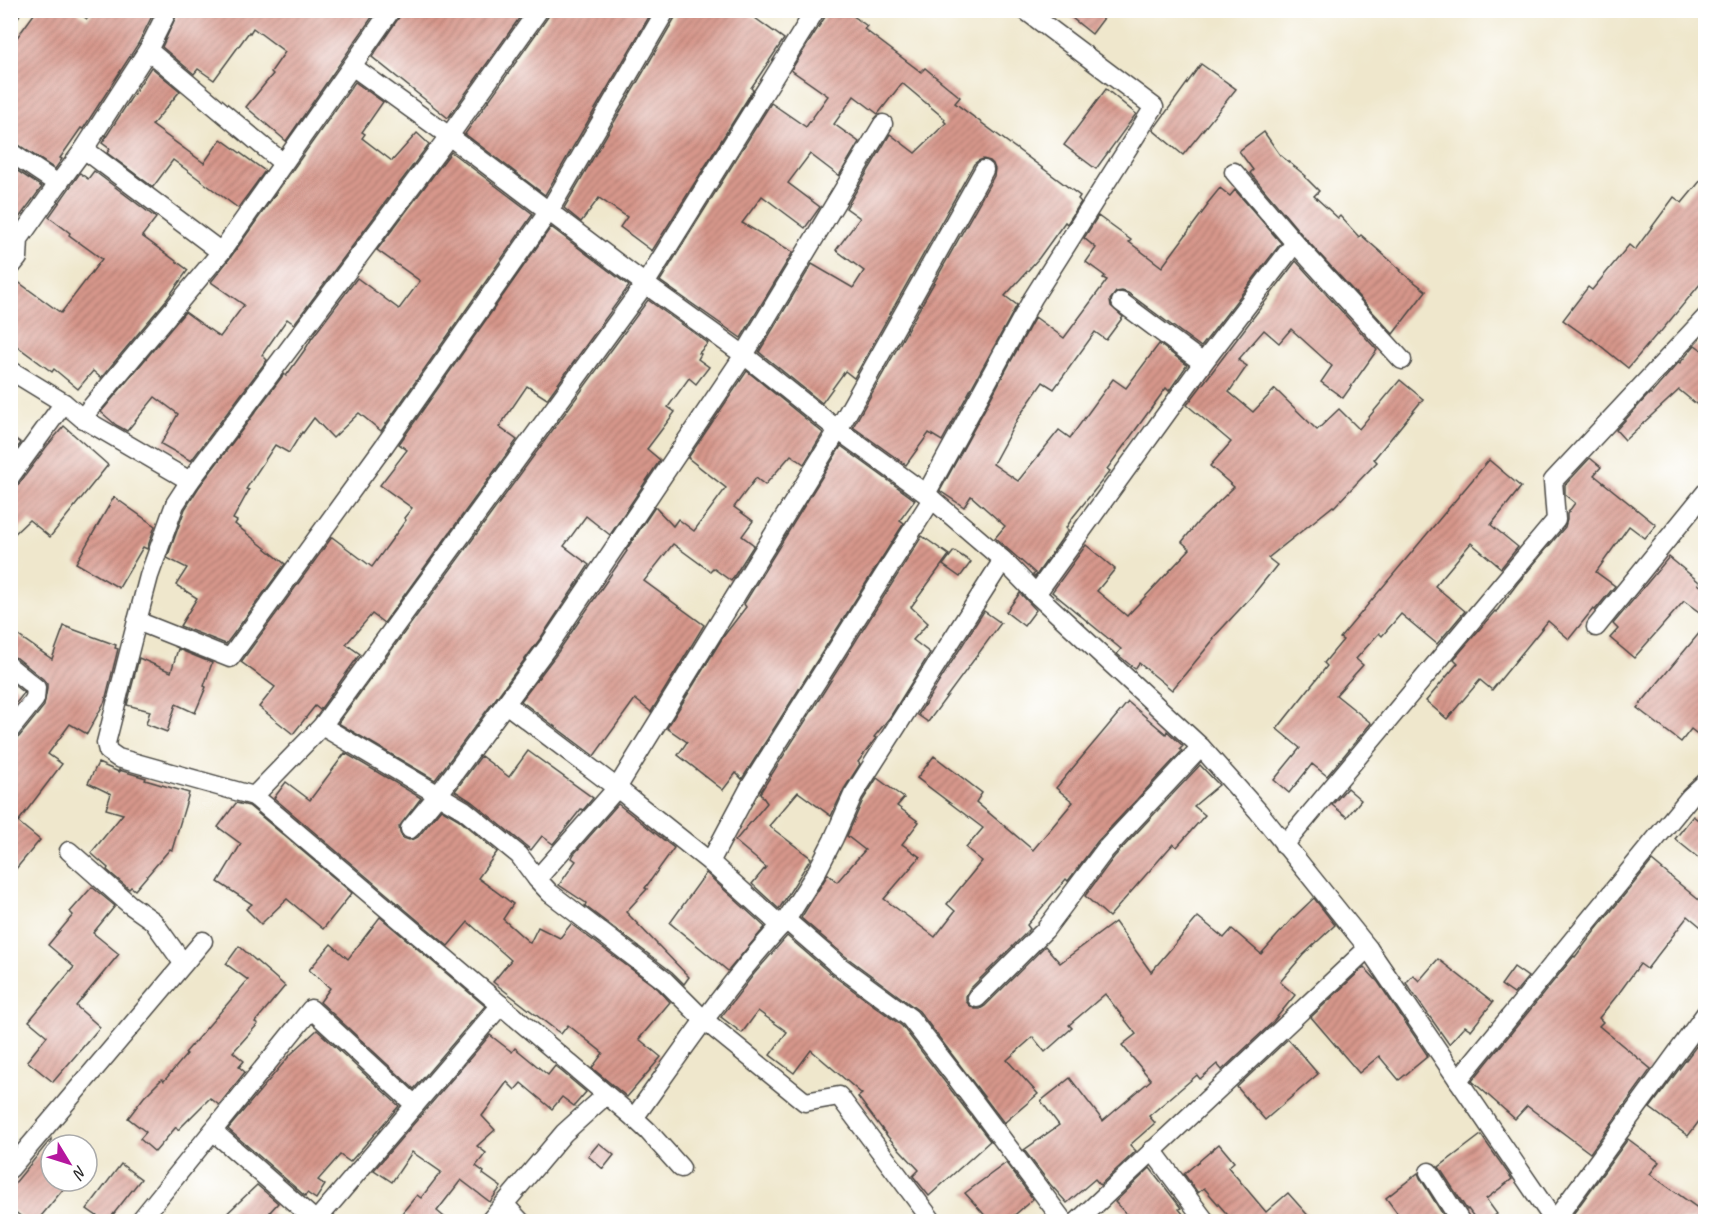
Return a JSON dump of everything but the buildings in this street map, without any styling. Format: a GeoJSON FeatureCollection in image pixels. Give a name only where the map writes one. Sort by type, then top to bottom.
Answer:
{"type":"FeatureCollection","features":[{"type":"Feature","properties":{"kind":"street"},"geometry":{"type":"LineString","coordinates":[[10,268],[18,258],[20,239],[84,149],[148,50],[168,10]]}},
{"type":"Feature","properties":{"kind":"street"},"geometry":{"type":"LineString","coordinates":[[82,418],[221,252],[391,10]]}},
{"type":"Feature","properties":{"kind":"street"},"geometry":{"type":"LineString","coordinates":[[539,10],[449,136],[175,504],[149,576],[106,743],[108,751],[118,758],[254,796],[634,1118],[681,1168]]}},
{"type":"Feature","properties":{"kind":"street"},"geometry":{"type":"LineString","coordinates":[[137,621],[230,658],[384,446],[549,211],[666,10]]}},
{"type":"Feature","properties":{"kind":"street"},"geometry":{"type":"LineString","coordinates":[[710,862],[750,787],[929,496],[1033,297],[1154,107],[1025,10]]}},
{"type":"Feature","properties":{"kind":"street"},"geometry":{"type":"LineString","coordinates":[[254,796],[322,726],[645,284],[815,11]]}},
{"type":"Feature","properties":{"kind":"street"},"geometry":{"type":"LineString","coordinates":[[148,50],[283,163]]}},
{"type":"Feature","properties":{"kind":"street"},"geometry":{"type":"LineString","coordinates":[[352,66],[744,355],[838,430],[929,496],[1002,560],[1201,747],[1258,811],[1368,948],[1555,1221],[1706,1013]]}},
{"type":"Feature","properties":{"kind":"street"},"geometry":{"type":"LineString","coordinates":[[410,829],[438,795],[549,645],[744,355],[883,124]]}},
{"type":"Feature","properties":{"kind":"street"},"geometry":{"type":"LineString","coordinates":[[84,149],[221,252]]}},
{"type":"Feature","properties":{"kind":"street"},"geometry":{"type":"LineString","coordinates":[[10,152],[58,184]]}},
{"type":"Feature","properties":{"kind":"street"},"geometry":{"type":"LineString","coordinates":[[537,879],[617,788],[838,430],[984,170]]}},
{"type":"Feature","properties":{"kind":"street"},"geometry":{"type":"LineString","coordinates":[[1234,172],[1294,243],[1402,360]]}},
{"type":"Feature","properties":{"kind":"street"},"geometry":{"type":"LineString","coordinates":[[1036,594],[1203,363],[1294,243]]}},
{"type":"Feature","properties":{"kind":"street"},"geometry":{"type":"LineString","coordinates":[[1121,302],[1203,363]]}},
{"type":"Feature","properties":{"kind":"street"},"geometry":{"type":"LineString","coordinates":[[1284,845],[1556,520],[1553,481],[1706,317]]}},
{"type":"Feature","properties":{"kind":"street"},"geometry":{"type":"LineString","coordinates":[[10,370],[64,403],[82,418],[190,481]]}},
{"type":"Feature","properties":{"kind":"street"},"geometry":{"type":"LineString","coordinates":[[10,477],[64,403]]}},
{"type":"Feature","properties":{"kind":"street"},"geometry":{"type":"LineString","coordinates":[[1596,627],[1706,492]]}},
{"type":"Feature","properties":{"kind":"street"},"geometry":{"type":"LineString","coordinates":[[634,1118],[704,1020],[783,923],[825,856],[853,795],[1002,560]]}},
{"type":"Feature","properties":{"kind":"street"},"geometry":{"type":"LineString","coordinates":[[10,667],[36,688],[36,699],[10,729]]}},
{"type":"Feature","properties":{"kind":"street"},"geometry":{"type":"LineString","coordinates":[[506,704],[617,788],[783,923],[910,1018],[1064,1221]]}},
{"type":"Feature","properties":{"kind":"street"},"geometry":{"type":"LineString","coordinates":[[322,726],[464,810],[519,855],[550,893],[665,981],[704,1020],[806,1102],[839,1096],[933,1221]]}},
{"type":"Feature","properties":{"kind":"street"},"geometry":{"type":"LineString","coordinates":[[977,998],[1045,930],[1105,850],[1201,747]]}},
{"type":"Feature","properties":{"kind":"street"},"geometry":{"type":"LineString","coordinates":[[1458,1080],[1690,797],[1706,782]]}},
{"type":"Feature","properties":{"kind":"street"},"geometry":{"type":"LineString","coordinates":[[69,851],[129,904],[153,921],[183,963]]}},
{"type":"Feature","properties":{"kind":"street"},"geometry":{"type":"LineString","coordinates":[[10,1169],[203,941]]}},
{"type":"Feature","properties":{"kind":"street"},"geometry":{"type":"LineString","coordinates":[[1077,1221],[1368,948]]}},
{"type":"Feature","properties":{"kind":"street"},"geometry":{"type":"LineString","coordinates":[[213,1131],[316,1221],[501,1005]]}},
{"type":"Feature","properties":{"kind":"street"},"geometry":{"type":"LineString","coordinates":[[139,1221],[311,1009],[415,1105]]}},
{"type":"Feature","properties":{"kind":"street"},"geometry":{"type":"LineString","coordinates":[[489,1221],[564,1133],[606,1095]]}},
{"type":"Feature","properties":{"kind":"street"},"geometry":{"type":"LineString","coordinates":[[1152,1150],[1206,1221]]}},
{"type":"Feature","properties":{"kind":"street"},"geometry":{"type":"LineString","coordinates":[[1429,1172],[1461,1221]]}},
{"type":"Feature","properties":{"kind":"street"},"geometry":{"type":"LineString","coordinates":[[504,1204],[521,1221]]}}]}
